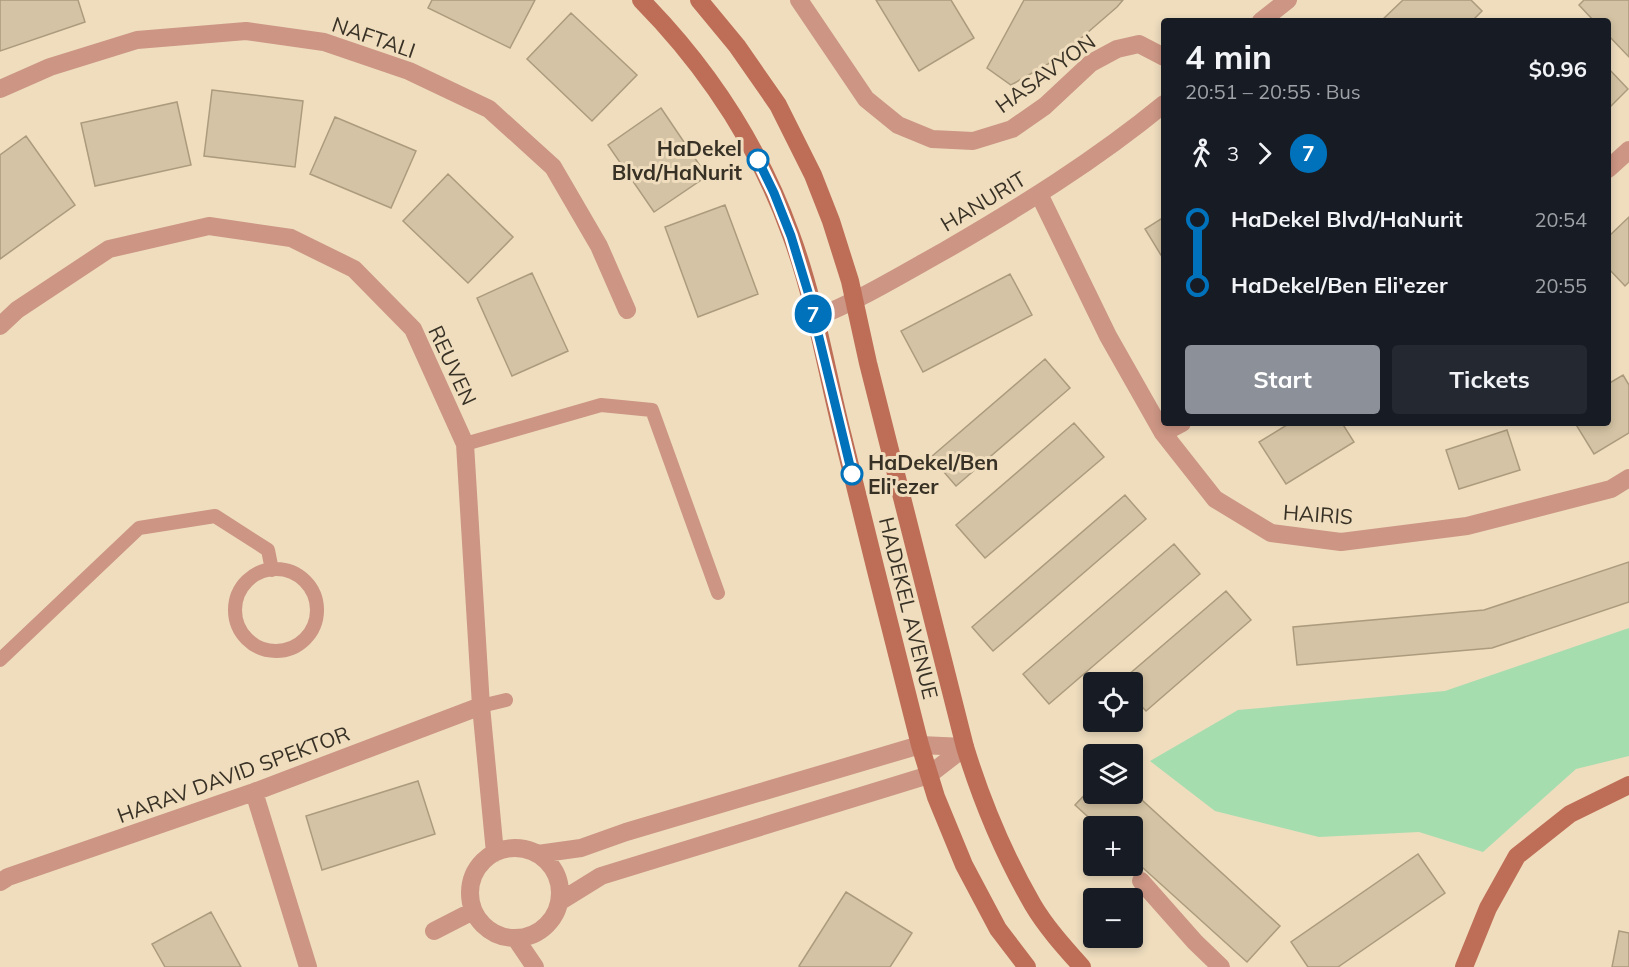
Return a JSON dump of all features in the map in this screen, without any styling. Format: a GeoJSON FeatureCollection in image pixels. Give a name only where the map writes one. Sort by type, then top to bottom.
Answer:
{"type":"FeatureCollection","features":[{"type":"Feature","properties":{"kind":"main road","name":"HADEKEL AVENUE"},"geometry":{"type":"LineString","coordinates":[[641,0],[660,19],[703,72],[741,127],[774,193],[791,236],[814,318],[920,745],[936,797],[964,865],[998,929],[1027,967]]}},
{"type":"Feature","properties":{"kind":"main road","name":"HADEKEL AVENUE"},"geometry":{"type":"LineString","coordinates":[[699,0],[738,46],[778,105],[813,175],[831,221],[854,302],[965,747],[976,783],[1002,847],[1034,906],[1082,967]]}},
{"type":"Feature","properties":{"kind":"main road"},"geometry":{"type":"LineString","coordinates":[[1464,967],[1488,908],[1517,856],[1570,813],[1629,785]]}},
{"type":"Feature","properties":{"kind":"street","name":"HASAVYON"},"geometry":{"type":"LineString","coordinates":[[799,0],[866,99],[898,125],[932,139],[974,141],[1012,129],[1045,106],[1091,63],[1117,50],[1139,44],[1161,55]]}},
{"type":"Feature","properties":{"kind":"street"},"geometry":{"type":"LineString","coordinates":[[1265,18],[1288,0]]}},
{"type":"Feature","properties":{"kind":"street","name":"NAFTALI"},"geometry":{"type":"LineString","coordinates":[[0,89],[50,67],[137,40],[246,31],[324,42],[409,71],[489,109],[553,167],[599,246],[627,310]]}},
{"type":"Feature","properties":{"kind":"street","name":"HANURIT"},"geometry":{"type":"LineString","coordinates":[[814,318],[854,302],[977,232],[1039,194],[1134,129],[1161,106]]}},
{"type":"Feature","properties":{"kind":"street"},"geometry":{"type":"LineString","coordinates":[[1611,166],[1629,150]]}},
{"type":"Feature","properties":{"kind":"street","name":"HAIRIS"},"geometry":{"type":"LineString","coordinates":[[1039,194],[1108,336],[1163,433],[1215,499],[1271,534],[1341,542],[1467,526],[1611,489],[1629,478]]}},
{"type":"Feature","properties":{"kind":"street","name":"REUVEN"},"geometry":{"type":"LineString","coordinates":[[0,326],[17,310],[109,249],[209,226],[291,238],[354,269],[413,329],[465,444],[481,706],[495,853]]}},
{"type":"Feature","properties":{"kind":"street"},"geometry":{"type":"LineString","coordinates":[[1163,433],[1176,426]]}},
{"type":"Feature","properties":{"kind":"street","name":"HARAV DAVID SPEKTOR"},"geometry":{"type":"LineString","coordinates":[[0,882],[254,792],[481,706]]}},
{"type":"Feature","properties":{"kind":"street"},"geometry":{"type":"LineString","coordinates":[[538,854],[581,848],[626,832],[920,745],[965,747]]}},
{"type":"Feature","properties":{"kind":"street"},"geometry":{"type":"LineString","coordinates":[[559,902],[601,876],[929,775],[965,747]]}},
{"type":"Feature","properties":{"kind":"street"},"geometry":{"type":"LineString","coordinates":[[254,792],[308,967]]}},
{"type":"Feature","properties":{"kind":"street"},"geometry":{"type":"LineString","coordinates":[[510,848],[525,849],[538,854],[549,863],[556,874],[560,888],[559,902],[550,921],[541,930],[516,939],[502,937],[490,931],[480,923],[473,911],[470,898],[475,871],[484,860],[510,848]]}},
{"type":"Feature","properties":{"kind":"street"},"geometry":{"type":"LineString","coordinates":[[1141,881],[1195,942],[1221,967]]}},
{"type":"Feature","properties":{"kind":"street"},"geometry":{"type":"LineString","coordinates":[[434,931],[473,911]]}},
{"type":"Feature","properties":{"kind":"street"},"geometry":{"type":"LineString","coordinates":[[516,939],[535,967]]}},
{"type":"Feature","properties":{"kind":"lane"},"geometry":{"type":"LineString","coordinates":[[465,444],[601,405],[652,410],[718,592]]}},
{"type":"Feature","properties":{"kind":"lane"},"geometry":{"type":"LineString","coordinates":[[0,660],[139,528],[215,516],[268,550],[272,570]]}},
{"type":"Feature","properties":{"kind":"lane"},"geometry":{"type":"LineString","coordinates":[[280,569],[294,573],[306,582],[314,595],[317,610],[315,625],[307,638],[293,648],[276,652],[259,648],[245,639],[237,624],[234,607],[239,590],[251,577],[272,570],[280,569]]}},
{"type":"Feature","properties":{"kind":"lane"},"geometry":{"type":"LineString","coordinates":[[481,706],[506,700]]}},
{"type":"Feature","properties":{"kind":"green space"},"geometry":{"type":"Polygon","coordinates":[[[1629,628],[1629,756],[1576,769],[1483,852],[1419,832],[1319,837],[1215,811],[1150,761],[1238,710],[1445,691],[1629,628]]]}},
{"type":"Feature","properties":{"kind":"building"},"geometry":{"type":"Polygon","coordinates":[[[0,0],[78,0],[85,22],[0,51],[0,0]]]}},
{"type":"Feature","properties":{"kind":"building"},"geometry":{"type":"Polygon","coordinates":[[[432,0],[535,0],[510,48],[428,8],[432,0]]]}},
{"type":"Feature","properties":{"kind":"building"},"geometry":{"type":"Polygon","coordinates":[[[876,0],[951,0],[974,38],[919,71],[876,0]]]}},
{"type":"Feature","properties":{"kind":"building"},"geometry":{"type":"Polygon","coordinates":[[[1024,0],[1123,0],[1057,59],[1011,85],[987,68],[1024,0]]]}},
{"type":"Feature","properties":{"kind":"building"},"geometry":{"type":"Polygon","coordinates":[[[1403,0],[1471,0],[1482,11],[1475,18],[1384,18],[1403,0]]]}},
{"type":"Feature","properties":{"kind":"building"},"geometry":{"type":"Polygon","coordinates":[[[1584,0],[1629,0],[1629,57],[1611,38],[1611,18],[1591,18],[1579,5],[1584,0]]]}},
{"type":"Feature","properties":{"kind":"building"},"geometry":{"type":"Polygon","coordinates":[[[571,13],[637,75],[592,121],[527,59],[571,13]]]}},
{"type":"Feature","properties":{"kind":"building"},"geometry":{"type":"Polygon","coordinates":[[[1611,71],[1628,89],[1611,106],[1611,71]]]}},
{"type":"Feature","properties":{"kind":"building"},"geometry":{"type":"Polygon","coordinates":[[[212,90],[303,101],[295,167],[204,156],[212,90]]]}},
{"type":"Feature","properties":{"kind":"building"},"geometry":{"type":"Polygon","coordinates":[[[177,102],[191,165],[95,186],[81,123],[177,102]]]}},
{"type":"Feature","properties":{"kind":"building"},"geometry":{"type":"Polygon","coordinates":[[[661,108],[707,176],[654,212],[608,145],[661,108]]]}},
{"type":"Feature","properties":{"kind":"building"},"geometry":{"type":"Polygon","coordinates":[[[335,117],[416,151],[391,208],[310,174],[335,117]]]}},
{"type":"Feature","properties":{"kind":"building"},"geometry":{"type":"Polygon","coordinates":[[[26,136],[75,205],[0,259],[0,155],[26,136]]]}},
{"type":"Feature","properties":{"kind":"building"},"geometry":{"type":"Polygon","coordinates":[[[448,174],[513,237],[468,283],[403,221],[448,174]]]}},
{"type":"Feature","properties":{"kind":"building"},"geometry":{"type":"Polygon","coordinates":[[[725,205],[758,294],[698,317],[665,227],[725,205]]]}},
{"type":"Feature","properties":{"kind":"building"},"geometry":{"type":"Polygon","coordinates":[[[1629,217],[1629,282],[1625,286],[1611,271],[1611,234],[1629,217]]]}},
{"type":"Feature","properties":{"kind":"building"},"geometry":{"type":"Polygon","coordinates":[[[1161,219],[1161,255],[1145,229],[1161,219]]]}},
{"type":"Feature","properties":{"kind":"building"},"geometry":{"type":"Polygon","coordinates":[[[532,273],[568,351],[512,376],[477,298],[532,273]]]}},
{"type":"Feature","properties":{"kind":"building"},"geometry":{"type":"Polygon","coordinates":[[[1010,274],[1032,315],[923,372],[901,331],[1010,274]]]}},
{"type":"Feature","properties":{"kind":"building"},"geometry":{"type":"Polygon","coordinates":[[[1045,359],[1070,388],[956,486],[931,457],[1045,359]]]}},
{"type":"Feature","properties":{"kind":"building"},"geometry":{"type":"Polygon","coordinates":[[[1623,375],[1629,385],[1629,433],[1594,454],[1577,426],[1611,426],[1611,382],[1623,375]]]}},
{"type":"Feature","properties":{"kind":"building"},"geometry":{"type":"Polygon","coordinates":[[[1074,423],[1104,457],[985,558],[956,525],[1074,423]]]}},
{"type":"Feature","properties":{"kind":"building"},"geometry":{"type":"Polygon","coordinates":[[[1285,426],[1344,426],[1354,442],[1286,484],[1259,442],[1285,426]]]}},
{"type":"Feature","properties":{"kind":"building"},"geometry":{"type":"Polygon","coordinates":[[[1507,430],[1520,470],[1459,489],[1446,450],[1507,430]]]}},
{"type":"Feature","properties":{"kind":"building"},"geometry":{"type":"Polygon","coordinates":[[[1125,495],[1146,519],[993,651],[972,627],[1125,495]]]}},
{"type":"Feature","properties":{"kind":"building"},"geometry":{"type":"Polygon","coordinates":[[[1174,544],[1200,574],[1086,672],[1083,672],[1083,675],[1049,704],[1023,674],[1174,544]]]}},
{"type":"Feature","properties":{"kind":"building"},"geometry":{"type":"Polygon","coordinates":[[[1629,562],[1629,602],[1492,648],[1297,665],[1293,627],[1484,610],[1629,562]]]}},
{"type":"Feature","properties":{"kind":"building"},"geometry":{"type":"Polygon","coordinates":[[[1226,591],[1251,620],[1146,711],[1143,708],[1143,672],[1132,672],[1226,591]]]}},
{"type":"Feature","properties":{"kind":"building"},"geometry":{"type":"Polygon","coordinates":[[[418,781],[435,834],[322,870],[306,816],[418,781]]]}},
{"type":"Feature","properties":{"kind":"building"},"geometry":{"type":"Polygon","coordinates":[[[1083,797],[1083,804],[1143,804],[1143,801],[1280,926],[1247,962],[1143,868],[1143,816],[1087,816],[1075,805],[1083,797]]]}},
{"type":"Feature","properties":{"kind":"building"},"geometry":{"type":"Polygon","coordinates":[[[1418,854],[1445,893],[1338,967],[1308,967],[1291,942],[1418,854]]]}},
{"type":"Feature","properties":{"kind":"building"},"geometry":{"type":"Polygon","coordinates":[[[846,892],[912,933],[890,967],[799,966],[846,892]]]}},
{"type":"Feature","properties":{"kind":"building"},"geometry":{"type":"Polygon","coordinates":[[[211,912],[241,967],[165,967],[152,944],[211,912]]]}},
{"type":"Feature","properties":{"kind":"building"},"geometry":{"type":"Polygon","coordinates":[[[1619,931],[1629,933],[1629,967],[1612,967],[1619,931]]]}},
{"type":"Feature","properties":{"kind":"bus line","name":"7"},"geometry":{"type":"LineString","coordinates":[[758,160],[791,236],[808,292],[852,474]]}},
{"type":"Feature","properties":{"kind":"place","name":"HaDekel Blvd/HaNurit"},"geometry":{"type":"Point","coordinates":[758,160]}},
{"type":"Feature","properties":{"kind":"place","name":"HaDekel/Ben Eli'ezer"},"geometry":{"type":"Point","coordinates":[852,474]}}]}
